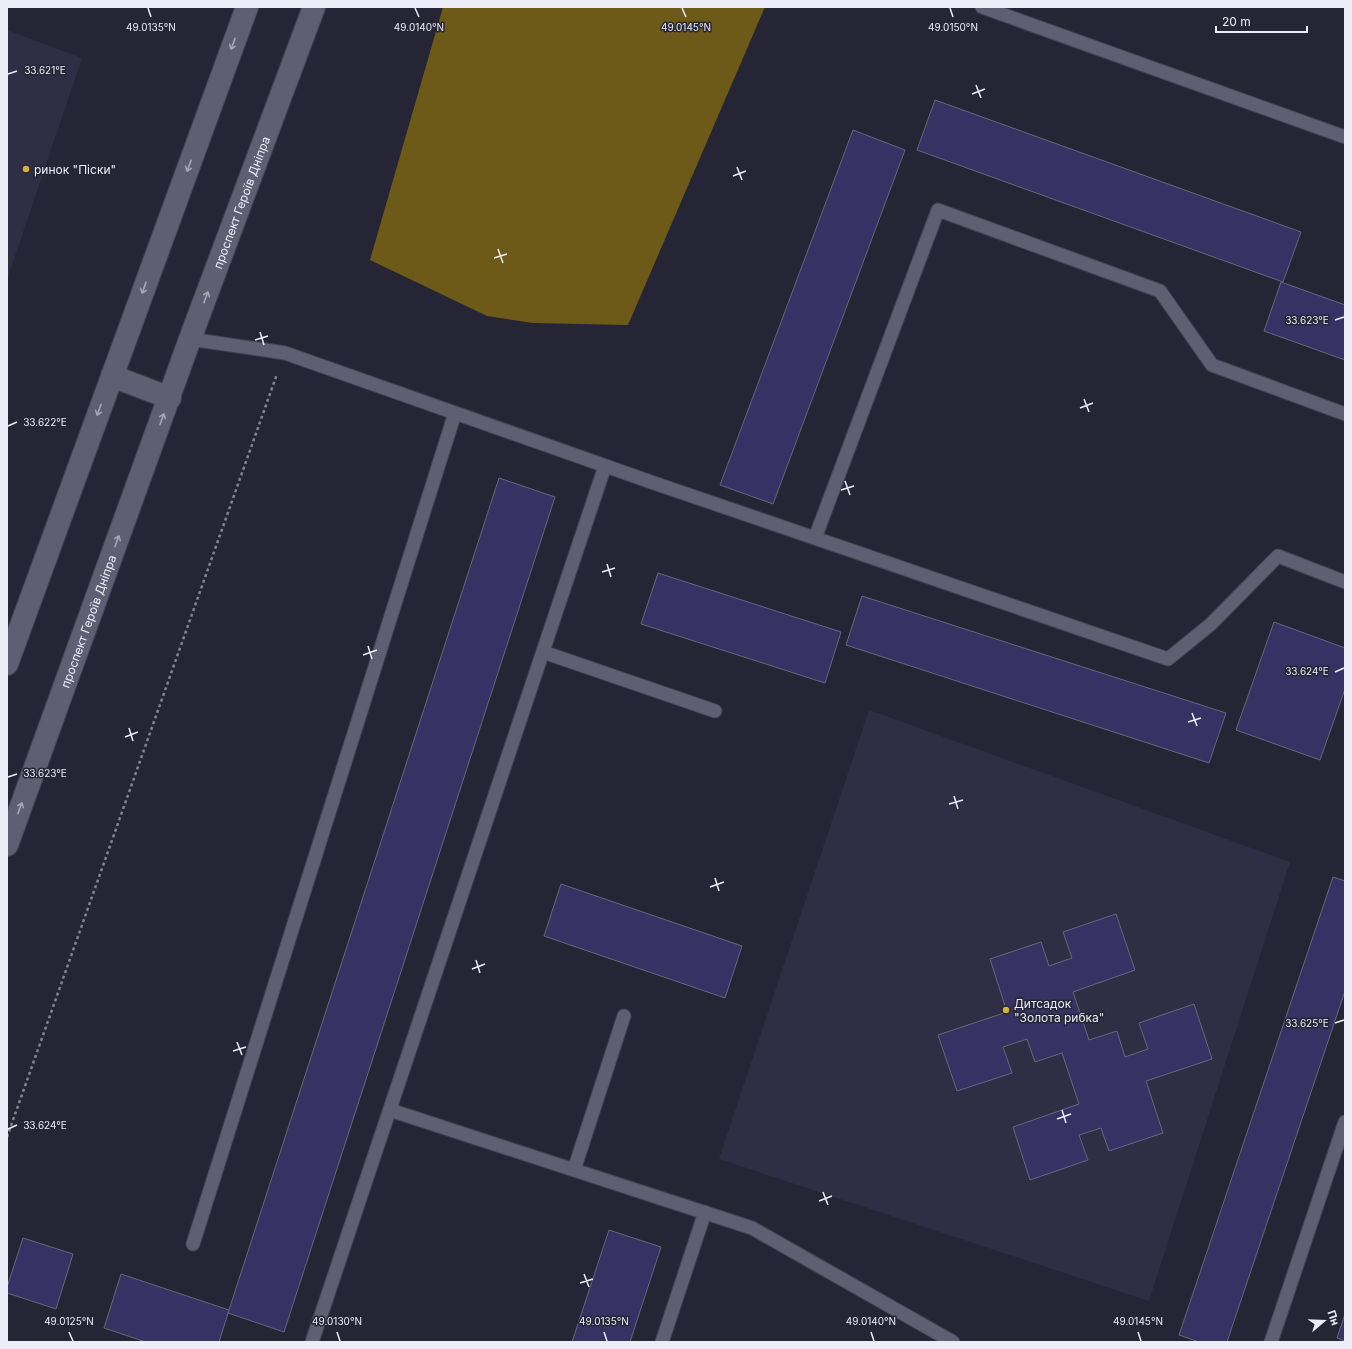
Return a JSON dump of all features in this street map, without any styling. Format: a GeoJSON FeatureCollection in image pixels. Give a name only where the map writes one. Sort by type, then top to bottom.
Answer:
{"type":"FeatureCollection","features":[{"type":"Feature","properties":{"kind":"street"},"geometry":{"type":"LineString","coordinates":[[7,664],[247,7]]}},
{"type":"Feature","properties":{"kind":"street","name":"проспект Героїв Дніпра"},"geometry":{"type":"LineString","coordinates":[[7,845],[170,398],[190,339],[314,7]]}},
{"type":"Feature","properties":{"kind":"street"},"geometry":{"type":"LineString","coordinates":[[112,376],[170,398]]}},
{"type":"Feature","properties":{"kind":"lane"},"geometry":{"type":"LineString","coordinates":[[982,7],[1345,137]]}},
{"type":"Feature","properties":{"kind":"lane"},"geometry":{"type":"LineString","coordinates":[[815,538],[938,210],[1160,291],[1212,365],[1345,414]]}},
{"type":"Feature","properties":{"kind":"lane"},"geometry":{"type":"LineString","coordinates":[[190,339],[285,353],[605,466],[1168,659],[1211,624],[1278,556],[1345,582]]}},
{"type":"Feature","properties":{"kind":"lane"},"geometry":{"type":"LineString","coordinates":[[193,1244],[455,413]]}},
{"type":"Feature","properties":{"kind":"lane"},"geometry":{"type":"LineString","coordinates":[[312,1342],[605,466]]}},
{"type":"Feature","properties":{"kind":"lane"},"geometry":{"type":"LineString","coordinates":[[543,652],[716,711]]}},
{"type":"Feature","properties":{"kind":"lane"},"geometry":{"type":"LineString","coordinates":[[574,1170],[624,1016]]}},
{"type":"Feature","properties":{"kind":"lane"},"geometry":{"type":"LineString","coordinates":[[390,1110],[752,1228],[953,1342]]}},
{"type":"Feature","properties":{"kind":"lane"},"geometry":{"type":"LineString","coordinates":[[1271,1342],[1345,1122]]}},
{"type":"Feature","properties":{"kind":"lane"},"geometry":{"type":"LineString","coordinates":[[662,1342],[705,1212]]}},
{"type":"Feature","properties":{"kind":"path"},"geometry":{"type":"LineString","coordinates":[[7,1137],[285,353]]}},
{"type":"Feature","properties":{"kind":"shaded area"},"geometry":{"type":"Polygon","coordinates":[[[443,7],[765,7],[628,325],[533,323],[487,316],[370,260],[443,7]]]}},
{"type":"Feature","properties":{"kind":"shaded area","name":"ринок \"Піски\""},"geometry":{"type":"Polygon","coordinates":[[[7,30],[82,58],[7,280],[7,30]]]}},
{"type":"Feature","properties":{"kind":"shaded area","name":"Дитсадок \"Золота рибка\""},"geometry":{"type":"Polygon","coordinates":[[[869,710],[1290,862],[1149,1301],[719,1159],[869,710]]]}},
{"type":"Feature","properties":{"kind":"building"},"geometry":{"type":"Polygon","coordinates":[[[935,100],[1301,232],[1283,282],[917,150],[935,100]]]}},
{"type":"Feature","properties":{"kind":"building"},"geometry":{"type":"Polygon","coordinates":[[[853,130],[905,150],[773,504],[720,485],[853,130]]]}},
{"type":"Feature","properties":{"kind":"building"},"geometry":{"type":"Polygon","coordinates":[[[1281,282],[1345,305],[1345,360],[1264,331],[1281,282]]]}},
{"type":"Feature","properties":{"kind":"building"},"geometry":{"type":"Polygon","coordinates":[[[499,478],[555,497],[284,1332],[228,1313],[499,478]]]}},
{"type":"Feature","properties":{"kind":"building"},"geometry":{"type":"Polygon","coordinates":[[[658,573],[841,632],[825,683],[641,624],[658,573]]]}},
{"type":"Feature","properties":{"kind":"building"},"geometry":{"type":"Polygon","coordinates":[[[862,596],[1226,713],[1209,763],[846,645],[862,596]]]}},
{"type":"Feature","properties":{"kind":"building"},"geometry":{"type":"Polygon","coordinates":[[[1274,622],[1345,648],[1345,689],[1320,760],[1236,730],[1274,622]]]}},
{"type":"Feature","properties":{"kind":"building"},"geometry":{"type":"Polygon","coordinates":[[[1333,877],[1345,881],[1345,991],[1227,1342],[1199,1342],[1179,1335],[1333,877]]]}},
{"type":"Feature","properties":{"kind":"building"},"geometry":{"type":"Polygon","coordinates":[[[561,884],[742,946],[725,998],[544,936],[561,884]]]}},
{"type":"Feature","properties":{"kind":"building"},"geometry":{"type":"Polygon","coordinates":[[[1116,914],[1135,970],[1073,992],[1089,1040],[1117,1031],[1125,1057],[1148,1049],[1139,1023],[1194,1004],[1212,1059],[1146,1081],[1163,1133],[1109,1151],[1101,1128],[1079,1135],[1088,1160],[1030,1180],[1013,1127],[1079,1104],[1062,1053],[1035,1062],[1027,1039],[1003,1047],[1012,1073],[957,1091],[938,1035],[1007,1012],[990,959],[1041,942],[1049,966],[1072,958],[1063,932],[1116,914]]]}},
{"type":"Feature","properties":{"kind":"building"},"geometry":{"type":"Polygon","coordinates":[[[609,1230],[661,1247],[630,1342],[572,1342],[609,1230]]]}},
{"type":"Feature","properties":{"kind":"building"},"geometry":{"type":"Polygon","coordinates":[[[23,1238],[73,1254],[56,1309],[7,1293],[7,1287],[23,1238]]]}},
{"type":"Feature","properties":{"kind":"building"},"geometry":{"type":"Polygon","coordinates":[[[121,1274],[229,1310],[219,1342],[146,1342],[104,1328],[121,1274]]]}},
{"type":"Feature","properties":{"kind":"building"},"geometry":{"type":"Polygon","coordinates":[[[1345,1314],[1345,1341],[1337,1338],[1345,1314]]]}},
{"type":"Feature","properties":{"kind":"place","name":"ринок \"Піски\""},"geometry":{"type":"Point","coordinates":[26,169]}},
{"type":"Feature","properties":{"kind":"place","name":"Дитсадок \"Золота рибка\""},"geometry":{"type":"Point","coordinates":[1006,1010]}}]}
